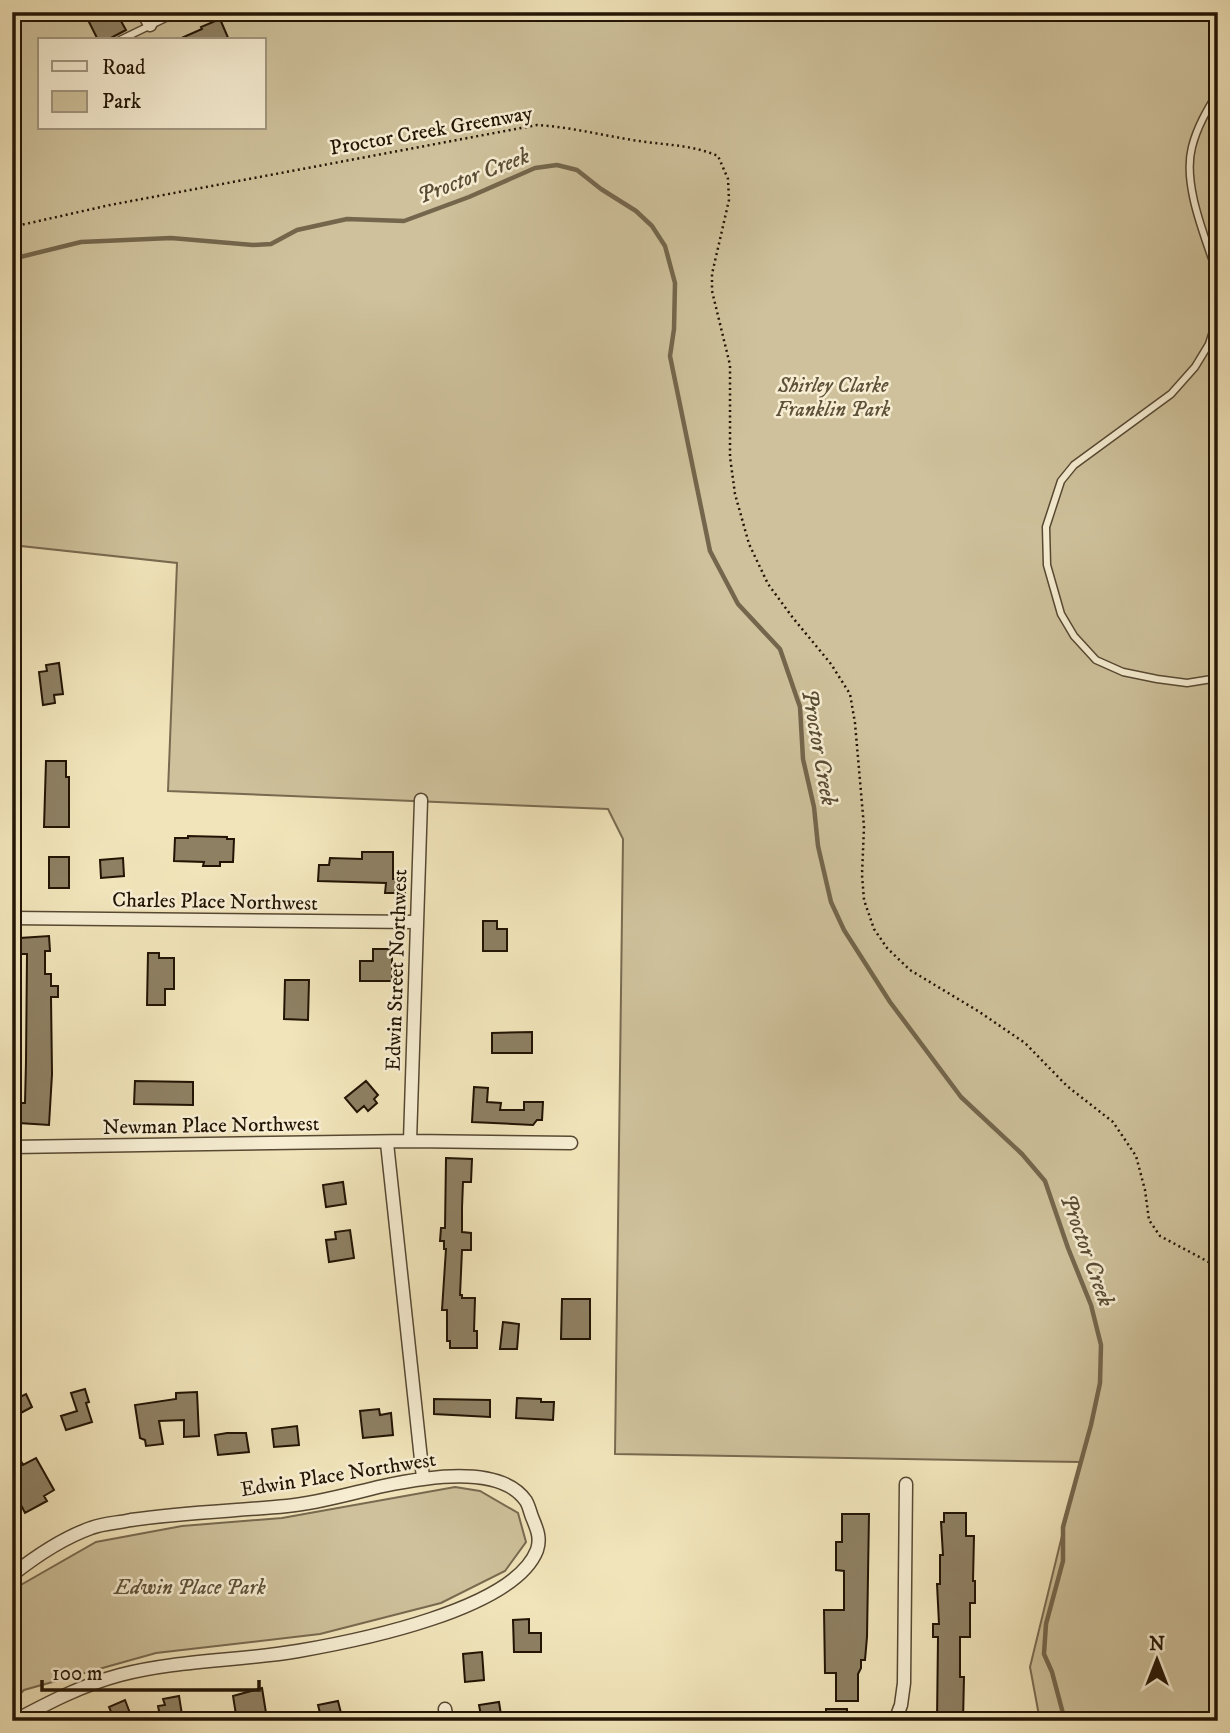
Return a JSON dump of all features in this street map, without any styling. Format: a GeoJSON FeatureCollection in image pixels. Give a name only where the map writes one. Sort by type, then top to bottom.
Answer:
{"type":"FeatureCollection","features":[{"type":"Feature","properties":{"kind":"street"},"geometry":{"type":"LineString","coordinates":[[143,12],[150,25]]}},
{"type":"Feature","properties":{"kind":"street","name":"Edwin Street Northwest"},"geometry":{"type":"LineString","coordinates":[[410,1141],[421,800]]}},
{"type":"Feature","properties":{"kind":"street","name":"Charles Place Northwest"},"geometry":{"type":"LineString","coordinates":[[12,918],[417,922]]}},
{"type":"Feature","properties":{"kind":"street","name":"Newman Place Northwest"},"geometry":{"type":"LineString","coordinates":[[12,1147],[410,1141],[571,1143]]}},
{"type":"Feature","properties":{"kind":"street"},"geometry":{"type":"LineString","coordinates":[[387,1143],[423,1478]]}},
{"type":"Feature","properties":{"kind":"street","name":"Edwin Place Northwest"},"geometry":{"type":"LineString","coordinates":[[12,1575],[70,1537],[94,1527],[172,1514],[290,1506],[423,1478],[463,1477],[506,1484],[526,1502],[539,1534],[534,1557],[511,1581],[477,1602],[435,1618],[396,1630],[298,1651],[160,1668],[119,1676],[62,1695],[14,1721]]}},
{"type":"Feature","properties":{"kind":"street"},"geometry":{"type":"LineString","coordinates":[[895,1721],[901,1705],[904,1683],[906,1484]]}},
{"type":"Feature","properties":{"kind":"lane"},"geometry":{"type":"LineString","coordinates":[[124,38],[178,12]]}},
{"type":"Feature","properties":{"kind":"lane"},"geometry":{"type":"LineString","coordinates":[[1218,92],[1201,121],[1191,150],[1191,179],[1198,215],[1218,276]]}},
{"type":"Feature","properties":{"kind":"lane"},"geometry":{"type":"LineString","coordinates":[[1218,316],[1202,356],[1171,394],[1074,466],[1061,481],[1046,527],[1047,565],[1060,614],[1074,636],[1096,660],[1123,672],[1157,679],[1187,683],[1218,678]]}},
{"type":"Feature","properties":{"kind":"path","name":"Proctor Creek Greenway"},"geometry":{"type":"LineString","coordinates":[[12,227],[94,208],[537,125],[559,126],[641,142],[699,148],[718,156],[728,178],[729,200],[712,274],[712,291],[730,365],[730,457],[735,494],[749,544],[768,584],[831,664],[850,694],[864,827],[864,900],[874,929],[887,948],[910,970],[1025,1043],[1067,1086],[1113,1122],[1136,1156],[1149,1220],[1160,1236],[1218,1267]]}},
{"type":"Feature","properties":{"kind":"green space","name":"Shirley Clarke Franklin Park"},"geometry":{"type":"Polygon","coordinates":[[[12,12],[1218,12],[1218,1721],[1040,1721],[1030,1667],[1080,1462],[615,1454],[623,839],[608,809],[168,791],[177,563],[12,545],[12,12]]]}},
{"type":"Feature","properties":{"kind":"green space","name":"Edwin Place Park"},"geometry":{"type":"Polygon","coordinates":[[[455,1487],[480,1491],[518,1513],[526,1542],[505,1571],[441,1603],[320,1634],[156,1653],[24,1690],[12,1702],[12,1590],[96,1542],[182,1526],[282,1518],[455,1487]]]}},
{"type":"Feature","properties":{"kind":"building"},"geometry":{"type":"Polygon","coordinates":[[[84,12],[116,12],[126,30],[111,38],[97,38],[84,12]]]}},
{"type":"Feature","properties":{"kind":"building"},"geometry":{"type":"Polygon","coordinates":[[[220,19],[228,38],[182,38],[202,29],[201,27],[220,19]]]}},
{"type":"Feature","properties":{"kind":"building"},"geometry":{"type":"Polygon","coordinates":[[[59,663],[63,694],[54,695],[55,703],[43,705],[39,672],[47,671],[46,665],[59,663]]]}},
{"type":"Feature","properties":{"kind":"building"},"geometry":{"type":"Polygon","coordinates":[[[46,761],[66,761],[66,777],[69,777],[69,827],[44,827],[46,761]]]}},
{"type":"Feature","properties":{"kind":"building"},"geometry":{"type":"Polygon","coordinates":[[[188,836],[234,839],[233,862],[220,862],[220,866],[203,866],[204,862],[174,861],[175,838],[188,836]]]}},
{"type":"Feature","properties":{"kind":"building"},"geometry":{"type":"Polygon","coordinates":[[[362,852],[393,852],[393,879],[405,879],[405,893],[385,893],[386,883],[318,881],[319,865],[329,865],[330,858],[362,859],[362,852]]]}},
{"type":"Feature","properties":{"kind":"building"},"geometry":{"type":"Polygon","coordinates":[[[49,857],[69,857],[69,888],[49,888],[49,857]]]}},
{"type":"Feature","properties":{"kind":"building"},"geometry":{"type":"Polygon","coordinates":[[[123,858],[124,876],[101,878],[100,860],[123,858]]]}},
{"type":"Feature","properties":{"kind":"building"},"geometry":{"type":"Polygon","coordinates":[[[483,921],[497,921],[497,929],[507,929],[507,951],[483,951],[483,921]]]}},
{"type":"Feature","properties":{"kind":"building"},"geometry":{"type":"Polygon","coordinates":[[[49,936],[50,951],[45,951],[45,974],[51,974],[51,986],[58,986],[58,997],[51,997],[52,1074],[49,1125],[19,1123],[20,1103],[25,1103],[27,954],[21,954],[20,938],[49,936]]]}},
{"type":"Feature","properties":{"kind":"building"},"geometry":{"type":"Polygon","coordinates":[[[373,949],[392,949],[392,981],[360,981],[360,961],[373,961],[373,949]]]}},
{"type":"Feature","properties":{"kind":"building"},"geometry":{"type":"Polygon","coordinates":[[[148,953],[159,953],[159,958],[174,958],[174,989],[165,989],[165,1005],[147,1005],[148,953]]]}},
{"type":"Feature","properties":{"kind":"building"},"geometry":{"type":"Polygon","coordinates":[[[285,980],[309,980],[308,1020],[284,1019],[285,980]]]}},
{"type":"Feature","properties":{"kind":"building"},"geometry":{"type":"Polygon","coordinates":[[[532,1032],[532,1053],[492,1053],[492,1033],[532,1032]]]}},
{"type":"Feature","properties":{"kind":"building"},"geometry":{"type":"Polygon","coordinates":[[[135,1081],[193,1082],[193,1105],[134,1104],[135,1081]]]}},
{"type":"Feature","properties":{"kind":"building"},"geometry":{"type":"Polygon","coordinates":[[[366,1081],[378,1095],[374,1099],[377,1103],[368,1111],[364,1106],[357,1112],[345,1098],[366,1081]]]}},
{"type":"Feature","properties":{"kind":"building"},"geometry":{"type":"Polygon","coordinates":[[[474,1087],[488,1088],[487,1102],[501,1103],[500,1110],[524,1110],[524,1102],[543,1102],[542,1120],[537,1120],[533,1125],[472,1122],[474,1087]]]}},
{"type":"Feature","properties":{"kind":"building"},"geometry":{"type":"Polygon","coordinates":[[[446,1158],[472,1159],[471,1182],[463,1182],[462,1208],[462,1232],[471,1233],[471,1250],[462,1250],[460,1295],[462,1298],[475,1298],[474,1331],[477,1331],[477,1348],[450,1348],[450,1341],[447,1341],[447,1310],[442,1310],[446,1249],[444,1241],[440,1241],[441,1228],[445,1228],[446,1158]]]}},
{"type":"Feature","properties":{"kind":"building"},"geometry":{"type":"Polygon","coordinates":[[[343,1182],[346,1204],[326,1207],[323,1185],[343,1182]]]}},
{"type":"Feature","properties":{"kind":"building"},"geometry":{"type":"Polygon","coordinates":[[[350,1230],[354,1258],[329,1262],[326,1240],[336,1239],[335,1232],[350,1230]]]}},
{"type":"Feature","properties":{"kind":"building"},"geometry":{"type":"Polygon","coordinates":[[[562,1299],[590,1299],[590,1339],[561,1339],[562,1299]]]}},
{"type":"Feature","properties":{"kind":"building"},"geometry":{"type":"Polygon","coordinates":[[[503,1322],[519,1324],[517,1349],[500,1349],[503,1322]]]}},
{"type":"Feature","properties":{"kind":"building"},"geometry":{"type":"Polygon","coordinates":[[[85,1389],[92,1422],[66,1430],[61,1416],[77,1411],[71,1393],[85,1389]]]}},
{"type":"Feature","properties":{"kind":"building"},"geometry":{"type":"Polygon","coordinates":[[[197,1392],[199,1436],[184,1437],[184,1420],[159,1421],[163,1444],[146,1446],[145,1440],[140,1438],[135,1405],[176,1399],[176,1393],[197,1392]]]}},
{"type":"Feature","properties":{"kind":"building"},"geometry":{"type":"Polygon","coordinates":[[[26,1394],[32,1407],[17,1415],[12,1401],[26,1394]]]}},
{"type":"Feature","properties":{"kind":"building"},"geometry":{"type":"Polygon","coordinates":[[[517,1398],[554,1402],[553,1420],[516,1418],[517,1398]]]}},
{"type":"Feature","properties":{"kind":"building"},"geometry":{"type":"Polygon","coordinates":[[[434,1399],[490,1400],[490,1417],[434,1414],[434,1399]]]}},
{"type":"Feature","properties":{"kind":"building"},"geometry":{"type":"Polygon","coordinates":[[[379,1409],[380,1415],[391,1413],[393,1435],[363,1438],[360,1411],[379,1409]]]}},
{"type":"Feature","properties":{"kind":"building"},"geometry":{"type":"Polygon","coordinates":[[[297,1426],[299,1445],[274,1447],[272,1429],[297,1426]]]}},
{"type":"Feature","properties":{"kind":"building"},"geometry":{"type":"Polygon","coordinates":[[[246,1433],[249,1452],[218,1455],[215,1435],[246,1433]]]}},
{"type":"Feature","properties":{"kind":"building"},"geometry":{"type":"Polygon","coordinates":[[[36,1458],[54,1490],[44,1496],[47,1501],[25,1513],[22,1507],[12,1513],[12,1463],[20,1459],[23,1465],[36,1458]]]}},
{"type":"Feature","properties":{"kind":"building"},"geometry":{"type":"Polygon","coordinates":[[[944,1513],[966,1513],[966,1536],[974,1536],[975,1603],[970,1603],[970,1637],[960,1637],[960,1677],[964,1677],[963,1721],[937,1721],[938,1637],[933,1637],[933,1624],[939,1624],[937,1584],[940,1584],[940,1555],[943,1555],[941,1522],[944,1522],[944,1513]]]}},
{"type":"Feature","properties":{"kind":"building"},"geometry":{"type":"Polygon","coordinates":[[[842,1514],[869,1514],[867,1637],[865,1660],[861,1660],[858,1674],[858,1701],[836,1701],[836,1673],[825,1673],[824,1610],[844,1610],[844,1571],[836,1570],[836,1542],[842,1542],[842,1514]]]}},
{"type":"Feature","properties":{"kind":"building"},"geometry":{"type":"Polygon","coordinates":[[[529,1619],[529,1633],[541,1633],[541,1652],[514,1652],[513,1620],[529,1619]]]}},
{"type":"Feature","properties":{"kind":"building"},"geometry":{"type":"Polygon","coordinates":[[[482,1652],[484,1680],[465,1682],[463,1654],[482,1652]]]}},
{"type":"Feature","properties":{"kind":"building"},"geometry":{"type":"Polygon","coordinates":[[[262,1688],[267,1719],[237,1721],[233,1696],[262,1688]]]}},
{"type":"Feature","properties":{"kind":"building"},"geometry":{"type":"Polygon","coordinates":[[[179,1696],[183,1721],[161,1721],[158,1706],[165,1705],[163,1699],[179,1696]]]}},
{"type":"Feature","properties":{"kind":"building"},"geometry":{"type":"Polygon","coordinates":[[[125,1700],[133,1721],[115,1721],[109,1707],[125,1700]]]}},
{"type":"Feature","properties":{"kind":"building"},"geometry":{"type":"Polygon","coordinates":[[[338,1701],[343,1721],[322,1721],[318,1705],[338,1701]]]}},
{"type":"Feature","properties":{"kind":"building"},"geometry":{"type":"Polygon","coordinates":[[[499,1702],[502,1721],[482,1721],[479,1705],[499,1702]]]}},
{"type":"Feature","properties":{"kind":"building"},"geometry":{"type":"Polygon","coordinates":[[[826,1709],[847,1709],[847,1721],[826,1721],[826,1709]]]}},
{"type":"Feature","properties":{"kind":"waterway","name":"Proctor Creek"},"geometry":{"type":"LineString","coordinates":[[12,259],[81,242],[171,238],[271,244],[297,230],[347,219],[404,221],[469,197],[535,168],[557,165],[577,170],[636,211],[652,226],[665,246],[675,283],[674,329],[670,356],[710,551],[738,604],[780,649],[800,707],[803,759],[831,902],[844,930],[890,1002],[961,1097],[1022,1154],[1045,1181],[1091,1305],[1101,1345],[1100,1383],[1063,1527],[1063,1561],[1046,1624],[1044,1654],[1052,1672],[1065,1721]]}}]}
